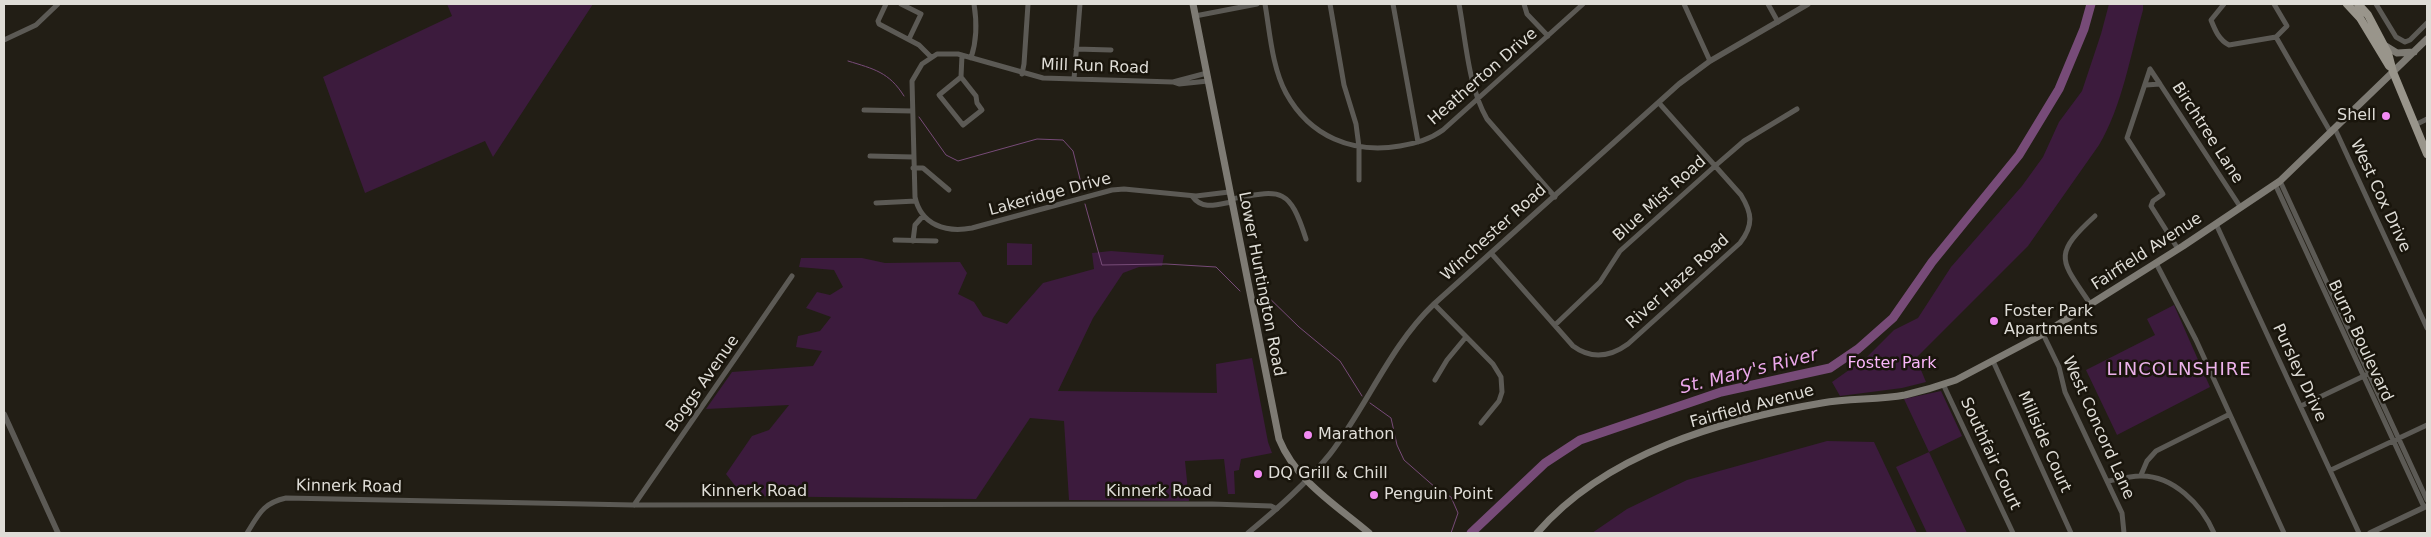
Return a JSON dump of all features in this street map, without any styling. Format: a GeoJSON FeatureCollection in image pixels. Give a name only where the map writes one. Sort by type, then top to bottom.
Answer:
{"type":"FeatureCollection","features":[{"type":"Feature","properties":{"kind":"main road","name":"Lower Huntington Road"},"geometry":{"type":"LineString","coordinates":[[1193,4],[1275,426],[1285,453],[1306,481],[1369,533]]}},
{"type":"Feature","properties":{"kind":"main road"},"geometry":{"type":"LineString","coordinates":[[2347,4],[2360,18],[2393,72]]}},
{"type":"Feature","properties":{"kind":"main road"},"geometry":{"type":"LineString","coordinates":[[2358,4],[2368,15],[2384,46],[2427,154]]}},
{"type":"Feature","properties":{"kind":"main road","name":"Fairfield Avenue"},"geometry":{"type":"LineString","coordinates":[[1538,533],[1550,518],[1601,479],[1625,464],[1683,440],[1785,410],[1824,403],[1904,395],[1943,384],[1993,361],[2043,334],[2091,305],[2278,183],[2427,39]]}},
{"type":"Feature","properties":{"kind":"main road"},"geometry":{"type":"LineString","coordinates":[[2384,46],[2397,53],[2414,52]]}},
{"type":"Feature","properties":{"kind":"street"},"geometry":{"type":"LineString","coordinates":[[4,40],[36,25],[58,4]]}},
{"type":"Feature","properties":{"kind":"street"},"geometry":{"type":"LineString","coordinates":[[886,4],[878,20],[879,24],[924,49],[930,57],[922,64],[912,81],[913,157],[916,201],[922,214],[915,225],[913,241]]}},
{"type":"Feature","properties":{"kind":"street"},"geometry":{"type":"LineString","coordinates":[[901,4],[921,14],[908,39]]}},
{"type":"Feature","properties":{"kind":"street"},"geometry":{"type":"LineString","coordinates":[[971,58],[975,45],[976,17],[974,4]]}},
{"type":"Feature","properties":{"kind":"street"},"geometry":{"type":"LineString","coordinates":[[1022,74],[1028,4]]}},
{"type":"Feature","properties":{"kind":"street"},"geometry":{"type":"LineString","coordinates":[[1074,79],[1080,4]]}},
{"type":"Feature","properties":{"kind":"street"},"geometry":{"type":"LineString","coordinates":[[1196,16],[1257,4]]}},
{"type":"Feature","properties":{"kind":"street","name":"Heatherton Drive"},"geometry":{"type":"LineString","coordinates":[[1264,4],[1275,59],[1285,92],[1293,104],[1302,115],[1340,143],[1380,149],[1418,142],[1443,130],[1583,4]]}},
{"type":"Feature","properties":{"kind":"street"},"geometry":{"type":"LineString","coordinates":[[1330,4],[1344,85],[1356,124],[1359,147],[1359,180]]}},
{"type":"Feature","properties":{"kind":"street"},"geometry":{"type":"LineString","coordinates":[[1393,4],[1418,142]]}},
{"type":"Feature","properties":{"kind":"street"},"geometry":{"type":"LineString","coordinates":[[1459,4],[1478,99],[1487,119],[1555,197]]}},
{"type":"Feature","properties":{"kind":"street"},"geometry":{"type":"LineString","coordinates":[[1524,4],[1527,14],[1548,36]]}},
{"type":"Feature","properties":{"kind":"street"},"geometry":{"type":"LineString","coordinates":[[1684,4],[1710,61]]}},
{"type":"Feature","properties":{"kind":"street"},"geometry":{"type":"LineString","coordinates":[[1768,4],[1778,22]]}},
{"type":"Feature","properties":{"kind":"street","name":"Winchester Road"},"geometry":{"type":"LineString","coordinates":[[1248,533],[1306,481],[1330,453],[1413,327],[1434,304],[1659,103],[1710,61],[1808,4]]}},
{"type":"Feature","properties":{"kind":"street"},"geometry":{"type":"LineString","coordinates":[[2224,4],[2210,20],[2224,43],[2229,45],[2276,37],[2287,26],[2274,4]]}},
{"type":"Feature","properties":{"kind":"street"},"geometry":{"type":"LineString","coordinates":[[2376,4],[2396,37],[2401,41],[2410,40],[2427,23]]}},
{"type":"Feature","properties":{"kind":"street","name":"West Cox Drive"},"geometry":{"type":"LineString","coordinates":[[2276,37],[2333,131],[2427,328]]}},
{"type":"Feature","properties":{"kind":"street"},"geometry":{"type":"LineString","coordinates":[[1076,49],[1111,50]]}},
{"type":"Feature","properties":{"kind":"street","name":"Mill Run Road"},"geometry":{"type":"LineString","coordinates":[[930,57],[944,53],[962,55],[1022,74],[1042,78],[1173,82],[1207,73]]}},
{"type":"Feature","properties":{"kind":"street"},"geometry":{"type":"LineString","coordinates":[[961,77],[939,95],[963,125],[982,110],[976,100],[976,96],[961,77],[962,55]]}},
{"type":"Feature","properties":{"kind":"street"},"geometry":{"type":"LineString","coordinates":[[2160,84],[2150,69],[2127,138],[2163,194],[2153,201],[2151,206],[2178,249]]}},
{"type":"Feature","properties":{"kind":"street","name":"Mill Run Road"},"geometry":{"type":"LineString","coordinates":[[1173,82],[1179,84],[1208,81]]}},
{"type":"Feature","properties":{"kind":"street","name":"Birchtree Lane"},"geometry":{"type":"LineString","coordinates":[[2146,85],[2160,84],[2241,208]]}},
{"type":"Feature","properties":{"kind":"street"},"geometry":{"type":"LineString","coordinates":[[1659,103],[1715,166]]}},
{"type":"Feature","properties":{"kind":"street","name":"Blue Mist Road"},"geometry":{"type":"LineString","coordinates":[[1555,325],[1600,282],[1620,252],[1715,166],[1744,141],[1797,109]]}},
{"type":"Feature","properties":{"kind":"street"},"geometry":{"type":"LineString","coordinates":[[864,110],[912,110]]}},
{"type":"Feature","properties":{"kind":"street"},"geometry":{"type":"LineString","coordinates":[[2415,125],[2427,119]]}},
{"type":"Feature","properties":{"kind":"street"},"geometry":{"type":"LineString","coordinates":[[870,156],[913,157]]}},
{"type":"Feature","properties":{"kind":"street","name":"River Haze Road"},"geometry":{"type":"LineString","coordinates":[[1491,253],[1573,346],[1591,356],[1614,352],[1628,344],[1740,243],[1745,236],[1750,222],[1749,208],[1715,166]]}},
{"type":"Feature","properties":{"kind":"street"},"geometry":{"type":"LineString","coordinates":[[914,168],[923,168],[949,190]]}},
{"type":"Feature","properties":{"kind":"street","name":"Burns Boulevard"},"geometry":{"type":"LineString","coordinates":[[2278,183],[2426,507]]}},
{"type":"Feature","properties":{"kind":"street","name":"Lakeridge Drive"},"geometry":{"type":"LineString","coordinates":[[922,214],[942,228],[965,230],[1112,190],[1124,189],[1231,198]]}},
{"type":"Feature","properties":{"kind":"street"},"geometry":{"type":"LineString","coordinates":[[1231,198],[1264,192],[1284,197],[1296,210],[1306,239]]}},
{"type":"Feature","properties":{"kind":"street","name":"Lakeridge Drive"},"geometry":{"type":"LineString","coordinates":[[1192,196],[1197,203],[1205,206],[1231,198]]}},
{"type":"Feature","properties":{"kind":"street"},"geometry":{"type":"LineString","coordinates":[[876,203],[916,201]]}},
{"type":"Feature","properties":{"kind":"street"},"geometry":{"type":"LineString","coordinates":[[2091,305],[2068,271],[2065,255],[2073,236],[2095,216]]}},
{"type":"Feature","properties":{"kind":"street","name":"Pursley Drive"},"geometry":{"type":"LineString","coordinates":[[2216,224],[2359,533]]}},
{"type":"Feature","properties":{"kind":"street"},"geometry":{"type":"LineString","coordinates":[[895,240],[936,241]]}},
{"type":"Feature","properties":{"kind":"street"},"geometry":{"type":"LineString","coordinates":[[2156,263],[2196,340],[2228,415],[2284,533]]}},
{"type":"Feature","properties":{"kind":"street","name":"Boggs Avenue"},"geometry":{"type":"LineString","coordinates":[[634,505],[792,276]]}},
{"type":"Feature","properties":{"kind":"street"},"geometry":{"type":"LineString","coordinates":[[1434,304],[1493,364],[1498,372],[1502,385],[1499,401],[1481,423]]}},
{"type":"Feature","properties":{"kind":"street","name":"West Concord Lane"},"geometry":{"type":"LineString","coordinates":[[2043,334],[2059,367],[2066,392],[2109,481],[2122,513],[2124,533]]}},
{"type":"Feature","properties":{"kind":"street"},"geometry":{"type":"LineString","coordinates":[[1435,380],[1447,360],[1466,338]]}},
{"type":"Feature","properties":{"kind":"street","name":"Millside Court"},"geometry":{"type":"LineString","coordinates":[[1993,361],[2071,533]]}},
{"type":"Feature","properties":{"kind":"street"},"geometry":{"type":"LineString","coordinates":[[2301,406],[2366,375]]}},
{"type":"Feature","properties":{"kind":"street","name":"Southfair Court"},"geometry":{"type":"LineString","coordinates":[[1943,384],[2013,533]]}},
{"type":"Feature","properties":{"kind":"street"},"geometry":{"type":"LineString","coordinates":[[4,414],[58,533]]}},
{"type":"Feature","properties":{"kind":"street"},"geometry":{"type":"LineString","coordinates":[[2141,476],[2147,461],[2156,451],[2228,415]]}},
{"type":"Feature","properties":{"kind":"street"},"geometry":{"type":"LineString","coordinates":[[2331,470],[2427,425]]}},
{"type":"Feature","properties":{"kind":"street","name":"Burns Boulevard"},"geometry":{"type":"LineString","coordinates":[[2395,440],[2427,500]]}},
{"type":"Feature","properties":{"kind":"street"},"geometry":{"type":"LineString","coordinates":[[2109,481],[2141,476],[2174,486],[2186,494],[2203,512],[2214,533]]}},
{"type":"Feature","properties":{"kind":"street","name":"Kinnerk Road"},"geometry":{"type":"LineString","coordinates":[[247,533],[263,507],[276,500],[286,498],[634,505],[1212,504],[1271,506],[1276,509]]}},
{"type":"Feature","properties":{"kind":"street"},"geometry":{"type":"LineString","coordinates":[[2370,533],[2426,507]]}},
{"type":"Feature","properties":{"kind":"green space"},"geometry":{"type":"Polygon","coordinates":[[[447,4],[593,4],[493,157],[485,141],[365,193],[323,77],[452,16],[447,4]]]}},
{"type":"Feature","properties":{"kind":"green space","name":"Foster Park"},"geometry":{"type":"Polygon","coordinates":[[[2109,4],[2143,4],[2143,10],[2120,97],[2099,145],[2028,246],[1916,358],[1926,382],[1902,388],[1840,396],[1832,382],[1866,358],[1894,330],[1918,318],[1951,267],[2022,186],[2043,157],[2059,122],[2082,91],[2109,4]]]}},
{"type":"Feature","properties":{"kind":"green space"},"geometry":{"type":"Polygon","coordinates":[[[1007,243],[1032,244],[1032,265],[1007,265],[1007,243]]]}},
{"type":"Feature","properties":{"kind":"green space"},"geometry":{"type":"Polygon","coordinates":[[[1111,251],[1164,255],[1162,266],[1139,267],[1123,273],[1093,318],[1058,391],[1217,393],[1216,364],[1252,358],[1268,442],[1272,453],[1241,459],[1239,470],[1234,471],[1235,494],[1228,494],[1224,459],[1185,461],[1189,501],[1069,500],[1064,421],[1030,418],[976,499],[743,496],[726,474],[752,436],[769,430],[789,405],[706,409],[732,372],[813,366],[822,351],[796,347],[798,336],[820,331],[831,317],[806,308],[817,292],[830,295],[843,287],[834,270],[799,267],[801,258],[862,258],[885,263],[960,262],[967,273],[958,294],[974,302],[983,316],[1007,324],[1043,283],[1094,269],[1092,253],[1111,251]]]}},
{"type":"Feature","properties":{"kind":"green space"},"geometry":{"type":"Polygon","coordinates":[[[2174,305],[2210,387],[2117,435],[2086,370],[2155,335],[2147,319],[2174,305]]]}},
{"type":"Feature","properties":{"kind":"green space"},"geometry":{"type":"Polygon","coordinates":[[[1941,391],[1962,436],[1929,452],[1904,399],[1941,391]]]}},
{"type":"Feature","properties":{"kind":"green space"},"geometry":{"type":"Polygon","coordinates":[[[1827,441],[1874,442],[1917,533],[1592,533],[1627,509],[1687,480],[1827,441]]]}},
{"type":"Feature","properties":{"kind":"green space"},"geometry":{"type":"Polygon","coordinates":[[[1929,452],[1967,533],[1927,533],[1896,467],[1929,452]]]}},
{"type":"Feature","properties":{"kind":"waterway","name":"St. Mary's River"},"geometry":{"type":"LineString","coordinates":[[1471,533],[1545,463],[1580,440],[1721,392],[1830,368],[1858,349],[1893,318],[1932,262],[2019,155],[2059,89],[2084,29],[2091,4]]}},
{"type":"Feature","properties":{"kind":"waterway"},"geometry":{"type":"LineString","coordinates":[[848,61],[873,69],[887,76],[904,96]]}},
{"type":"Feature","properties":{"kind":"waterway"},"geometry":{"type":"LineString","coordinates":[[919,117],[946,155],[958,161],[1037,139],[1063,140],[1073,151],[1083,191]]}},
{"type":"Feature","properties":{"kind":"waterway"},"geometry":{"type":"LineString","coordinates":[[1085,204],[1102,265],[1166,264],[1216,267],[1240,291]]}},
{"type":"Feature","properties":{"kind":"waterway"},"geometry":{"type":"LineString","coordinates":[[1260,289],[1299,327],[1340,361],[1362,396]]}},
{"type":"Feature","properties":{"kind":"waterway"},"geometry":{"type":"LineString","coordinates":[[1370,403],[1391,418],[1397,445],[1404,460],[1436,488],[1451,497],[1458,513],[1451,533]]}},
{"type":"Feature","properties":{"kind":"place","name":"Shell"},"geometry":{"type":"Point","coordinates":[2386,116]}},
{"type":"Feature","properties":{"kind":"place","name":"Foster Park Apartments"},"geometry":{"type":"Point","coordinates":[1994,321]}},
{"type":"Feature","properties":{"kind":"place","name":"Marathon"},"geometry":{"type":"Point","coordinates":[1308,435]}},
{"type":"Feature","properties":{"kind":"place","name":"DQ Grill & Chill"},"geometry":{"type":"Point","coordinates":[1258,474]}},
{"type":"Feature","properties":{"kind":"place","name":"Penguin Point"},"geometry":{"type":"Point","coordinates":[1374,495]}},
{"type":"Feature","properties":{"kind":"district","name":"LINCOLNSHIRE"},"geometry":{"type":"Point","coordinates":[2179,370]}}]}
